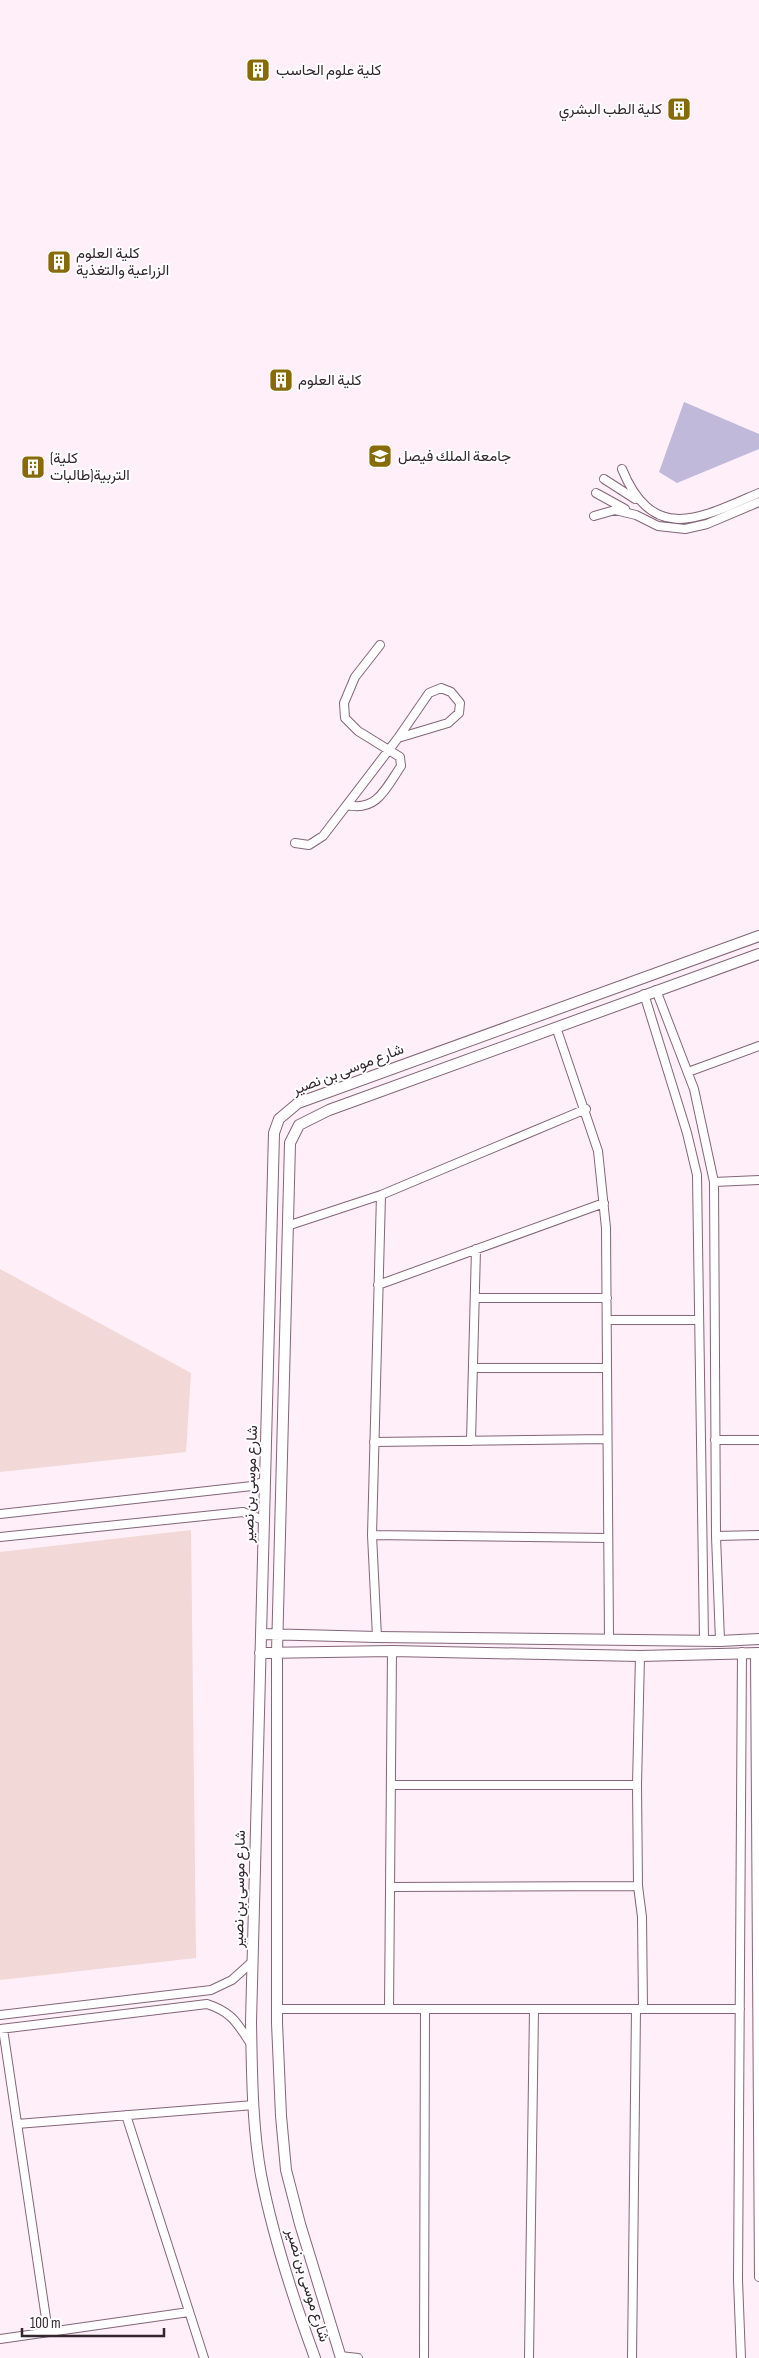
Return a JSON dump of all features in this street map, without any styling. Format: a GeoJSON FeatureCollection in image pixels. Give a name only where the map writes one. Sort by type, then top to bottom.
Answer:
{"type":"FeatureCollection","features":[{"type":"Feature","properties":{"kind":"street"},"geometry":{"type":"LineString","coordinates":[[622,469],[630,489],[639,501]]}},
{"type":"Feature","properties":{"kind":"street"},"geometry":{"type":"LineString","coordinates":[[604,479],[639,501],[652,512],[670,519],[695,519],[759,493]]}},
{"type":"Feature","properties":{"kind":"street"},"geometry":{"type":"LineString","coordinates":[[596,493],[658,526],[685,529],[707,524],[759,502]]}},
{"type":"Feature","properties":{"kind":"street"},"geometry":{"type":"LineString","coordinates":[[594,516],[616,510],[633,514]]}},
{"type":"Feature","properties":{"kind":"street"},"geometry":{"type":"LineString","coordinates":[[347,805],[359,808],[376,802],[402,766],[400,757],[358,731],[345,718],[344,703],[355,677],[380,645]]}},
{"type":"Feature","properties":{"kind":"street"},"geometry":{"type":"LineString","coordinates":[[296,843],[309,845],[323,836],[429,694],[441,688],[451,692],[460,703],[459,713],[448,723],[398,738]]}},
{"type":"Feature","properties":{"kind":"street","name":"شارع موسى بن نصير"},"geometry":{"type":"LineString","coordinates":[[315,2358],[291,2293],[261,2174],[254,2105],[252,1962],[274,1133],[279,1119],[288,1110],[298,1103],[322,1093],[759,936]]}},
{"type":"Feature","properties":{"kind":"street","name":"شارع موسى بن نصير"},"geometry":{"type":"LineString","coordinates":[[340,2357],[300,2224],[286,2170],[281,2116],[277,2009],[277,1634],[290,1143],[299,1125],[330,1110],[644,994],[759,954]]}},
{"type":"Feature","properties":{"kind":"street"},"geometry":{"type":"LineString","coordinates":[[656,990],[694,1089],[714,1182],[716,1536],[720,1641]]}},
{"type":"Feature","properties":{"kind":"street"},"geometry":{"type":"LineString","coordinates":[[644,994],[687,1133],[696,1175],[704,1640]]}},
{"type":"Feature","properties":{"kind":"street"},"geometry":{"type":"LineString","coordinates":[[556,1027],[586,1108],[598,1151],[604,1203],[607,1298],[609,1639]]}},
{"type":"Feature","properties":{"kind":"street"},"geometry":{"type":"LineString","coordinates":[[688,1072],[759,1046]]}},
{"type":"Feature","properties":{"kind":"street"},"geometry":{"type":"LineString","coordinates":[[287,1226],[381,1195],[586,1108]]}},
{"type":"Feature","properties":{"kind":"street"},"geometry":{"type":"LineString","coordinates":[[714,1182],[759,1180]]}},
{"type":"Feature","properties":{"kind":"street"},"geometry":{"type":"LineString","coordinates":[[377,1637],[372,1535],[381,1195]]}},
{"type":"Feature","properties":{"kind":"street"},"geometry":{"type":"LineString","coordinates":[[378,1284],[604,1203]]}},
{"type":"Feature","properties":{"kind":"street"},"geometry":{"type":"LineString","coordinates":[[471,1441],[476,1249]]}},
{"type":"Feature","properties":{"kind":"street"},"geometry":{"type":"LineString","coordinates":[[699,1289],[714,1289]]}},
{"type":"Feature","properties":{"kind":"street"},"geometry":{"type":"LineString","coordinates":[[475,1298],[607,1298]]}},
{"type":"Feature","properties":{"kind":"street"},"geometry":{"type":"LineString","coordinates":[[607,1320],[698,1320]]}},
{"type":"Feature","properties":{"kind":"street"},"geometry":{"type":"LineString","coordinates":[[473,1368],[607,1368]]}},
{"type":"Feature","properties":{"kind":"street"},"geometry":{"type":"LineString","coordinates":[[374,1442],[607,1439]]}},
{"type":"Feature","properties":{"kind":"street"},"geometry":{"type":"LineString","coordinates":[[715,1440],[759,1440]]}},
{"type":"Feature","properties":{"kind":"street"},"geometry":{"type":"LineString","coordinates":[[0,1514],[252,1486],[265,1481]]}},
{"type":"Feature","properties":{"kind":"street"},"geometry":{"type":"LineString","coordinates":[[0,1536],[243,1512],[263,1520]]}},
{"type":"Feature","properties":{"kind":"street"},"geometry":{"type":"LineString","coordinates":[[372,1535],[608,1538]]}},
{"type":"Feature","properties":{"kind":"street"},"geometry":{"type":"LineString","coordinates":[[716,1536],[759,1535]]}},
{"type":"Feature","properties":{"kind":"street"},"geometry":{"type":"LineString","coordinates":[[261,1634],[720,1641],[759,1639]]}},
{"type":"Feature","properties":{"kind":"street"},"geometry":{"type":"LineString","coordinates":[[260,1653],[392,1651],[640,1656],[757,1653],[759,2277]]}},
{"type":"Feature","properties":{"kind":"street"},"geometry":{"type":"LineString","coordinates":[[389,2009],[392,1651]]}},
{"type":"Feature","properties":{"kind":"street"},"geometry":{"type":"LineString","coordinates":[[741,2358],[738,2280],[742,1652]]}},
{"type":"Feature","properties":{"kind":"street"},"geometry":{"type":"LineString","coordinates":[[632,2358],[642,1917],[638,1886],[636,1785],[640,1656]]}},
{"type":"Feature","properties":{"kind":"street"},"geometry":{"type":"LineString","coordinates":[[742,1780],[758,1780]]}},
{"type":"Feature","properties":{"kind":"street"},"geometry":{"type":"LineString","coordinates":[[391,1785],[636,1785]]}},
{"type":"Feature","properties":{"kind":"street"},"geometry":{"type":"LineString","coordinates":[[391,1887],[638,1886]]}},
{"type":"Feature","properties":{"kind":"street"},"geometry":{"type":"LineString","coordinates":[[0,2015],[211,1990],[232,1980],[252,1962]]}},
{"type":"Feature","properties":{"kind":"street"},"geometry":{"type":"LineString","coordinates":[[48,2332],[2,2029],[207,2004],[222,2009],[233,2016],[252,2044]]}},
{"type":"Feature","properties":{"kind":"street"},"geometry":{"type":"LineString","coordinates":[[277,2009],[740,2009]]}},
{"type":"Feature","properties":{"kind":"street"},"geometry":{"type":"LineString","coordinates":[[424,2358],[425,2009]]}},
{"type":"Feature","properties":{"kind":"street"},"geometry":{"type":"LineString","coordinates":[[529,2358],[534,2009]]}},
{"type":"Feature","properties":{"kind":"street"},"geometry":{"type":"LineString","coordinates":[[17,2124],[254,2105]]}},
{"type":"Feature","properties":{"kind":"street"},"geometry":{"type":"LineString","coordinates":[[126,2116],[204,2358]]}},
{"type":"Feature","properties":{"kind":"street"},"geometry":{"type":"LineString","coordinates":[[0,2339],[189,2312]]}},
{"type":"Feature","properties":{"kind":"street"},"geometry":{"type":"LineString","coordinates":[[340,2357],[358,2358]]}},
{"type":"Feature","properties":{"kind":"shaded area"},"geometry":{"type":"Polygon","coordinates":[[[684,402],[759,434],[759,449],[677,483],[659,472],[684,402]]]}},
{"type":"Feature","properties":{"kind":"shaded area"},"geometry":{"type":"Polygon","coordinates":[[[0,1269],[191,1373],[186,1452],[0,1472],[0,1269]]]}},
{"type":"Feature","properties":{"kind":"shaded area"},"geometry":{"type":"Polygon","coordinates":[[[191,1530],[196,1958],[0,1980],[0,1552],[191,1530]]]}},
{"type":"Feature","properties":{"kind":"place","name":"كلية علوم الحاسب"},"geometry":{"type":"Point","coordinates":[258,70]}},
{"type":"Feature","properties":{"kind":"place","name":"كلية الطب البشري"},"geometry":{"type":"Point","coordinates":[679,109]}},
{"type":"Feature","properties":{"kind":"place","name":"كلية العلوم الزراعية والتغذية"},"geometry":{"type":"Point","coordinates":[59,262]}},
{"type":"Feature","properties":{"kind":"place","name":"كلية العلوم"},"geometry":{"type":"Point","coordinates":[281,380]}},
{"type":"Feature","properties":{"kind":"place","name":"جامعة الملك فيصل"},"geometry":{"type":"Point","coordinates":[380,456]}},
{"type":"Feature","properties":{"kind":"place","name":"(كلية التربية(طالبات"},"geometry":{"type":"Point","coordinates":[33,467]}}]}
